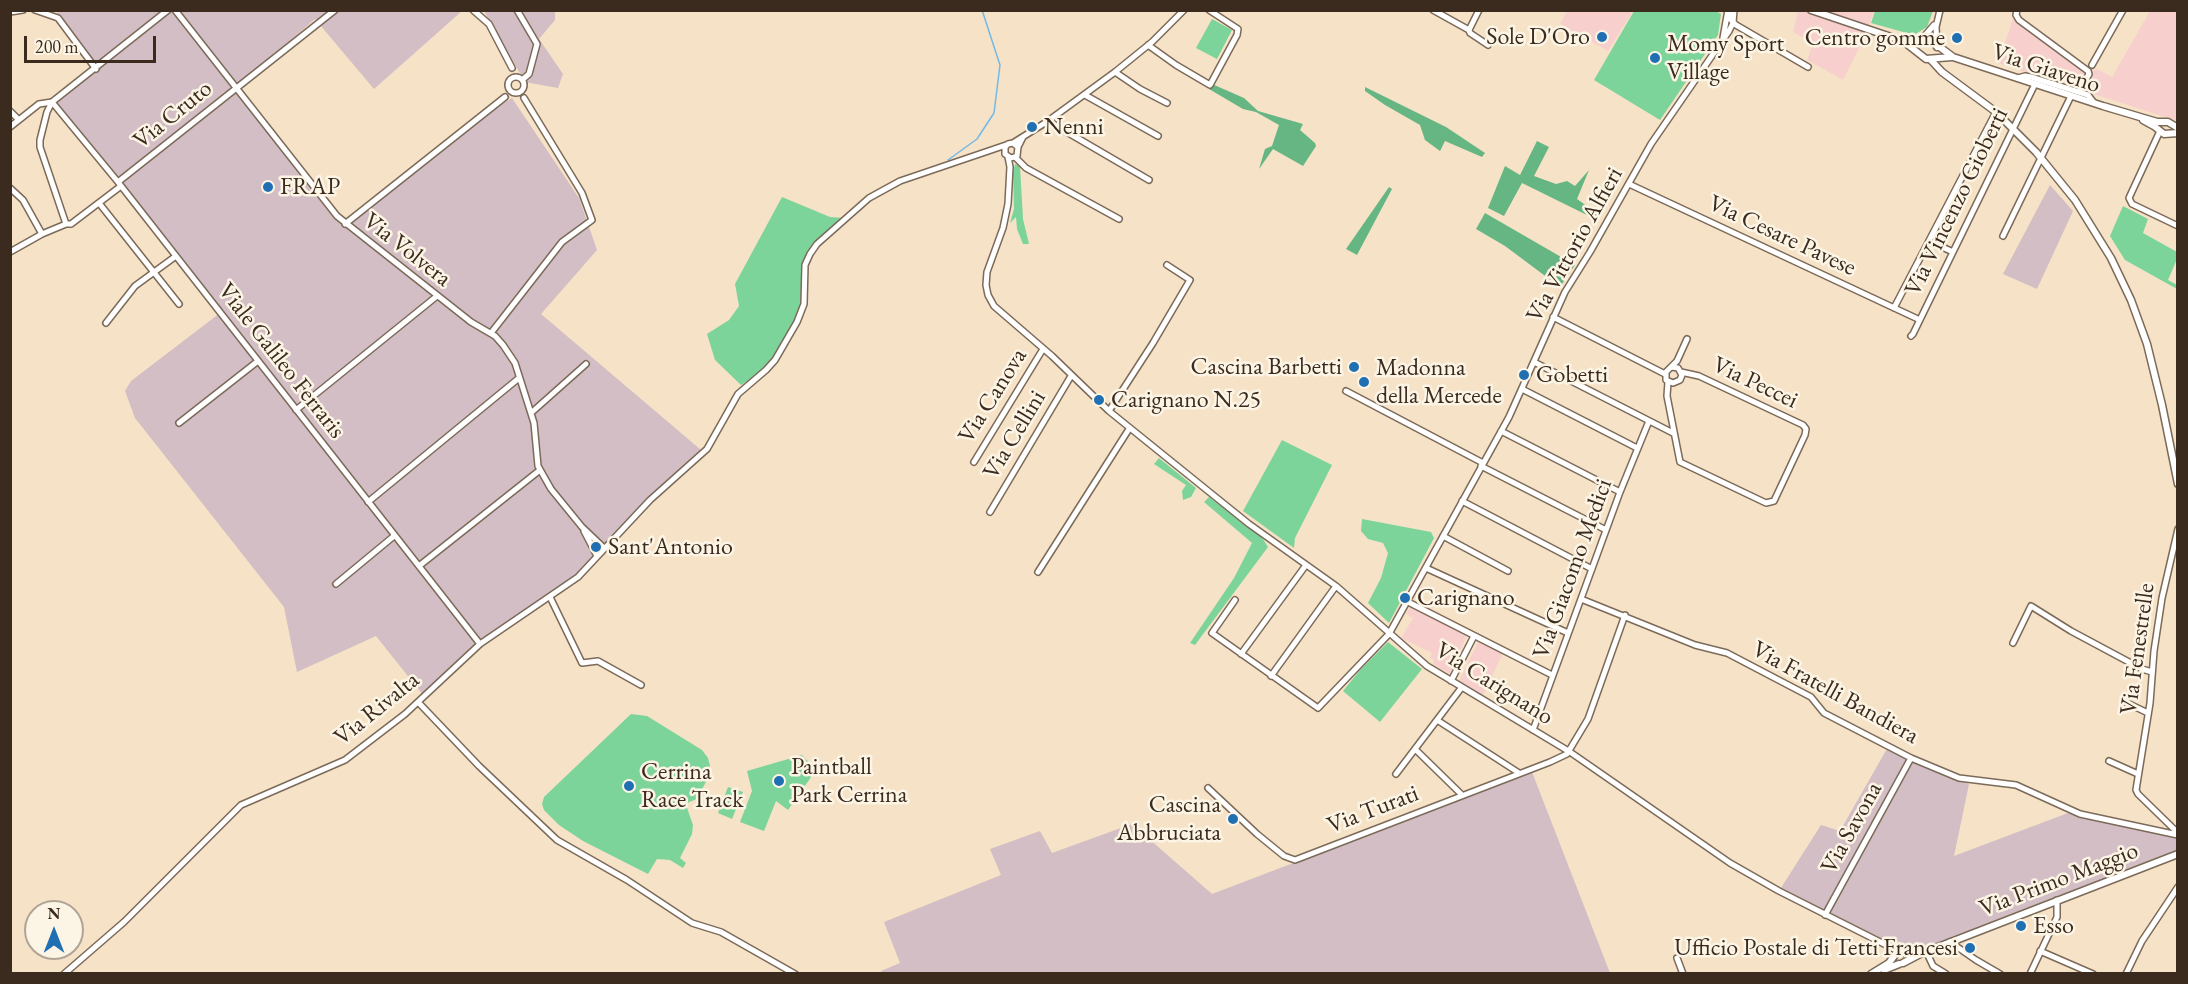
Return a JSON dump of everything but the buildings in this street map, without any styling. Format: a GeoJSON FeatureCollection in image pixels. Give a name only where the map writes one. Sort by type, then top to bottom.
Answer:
{"type":"FeatureCollection","features":[{"type":"Feature","properties":{"kind":"main road","name":"Via Giaveno"},"geometry":{"type":"LineString","coordinates":[[1811,10],[1903,41],[1923,58],[1953,57]]}},
{"type":"Feature","properties":{"kind":"main road","name":"Via Giaveno"},"geometry":{"type":"LineString","coordinates":[[1903,41],[1930,39],[1953,57],[2129,114],[2168,122],[2169,131],[2129,114]]}},
{"type":"Feature","properties":{"kind":"main road"},"geometry":{"type":"LineString","coordinates":[[1918,53],[1917,47],[1921,40]]}},
{"type":"Feature","properties":{"kind":"main road"},"geometry":{"type":"LineString","coordinates":[[1937,45],[1937,52],[1931,58],[1942,72],[1996,112],[2041,158],[2075,200],[2111,258],[2131,300],[2155,373],[2178,484]]}},
{"type":"Feature","properties":{"kind":"main road","name":"Via Primo Maggio"},"geometry":{"type":"LineString","coordinates":[[1878,974],[1923,952],[2178,854]]}},
{"type":"Feature","properties":{"kind":"main road","name":"Via Primo Maggio"},"geometry":{"type":"LineString","coordinates":[[1902,953],[1923,952]]}},
{"type":"Feature","properties":{"kind":"main road"},"geometry":{"type":"LineString","coordinates":[[1871,974],[1889,963],[1896,953],[1902,953],[1905,959],[1901,963],[1894,962],[1893,958]]}},
{"type":"Feature","properties":{"kind":"street"},"geometry":{"type":"LineString","coordinates":[[10,12],[23,10]]}},
{"type":"Feature","properties":{"kind":"street"},"geometry":{"type":"LineString","coordinates":[[35,10],[58,18],[96,69]]}},
{"type":"Feature","properties":{"kind":"street"},"geometry":{"type":"LineString","coordinates":[[10,128],[39,104],[52,102],[172,10]]}},
{"type":"Feature","properties":{"kind":"street","name":"Via Volvera"},"geometry":{"type":"LineString","coordinates":[[172,10],[324,201],[345,224],[471,322],[499,339],[515,363],[531,413],[535,428],[536,462],[540,470],[551,489],[582,527],[604,548]]}},
{"type":"Feature","properties":{"kind":"street","name":"Via Cruto"},"geometry":{"type":"LineString","coordinates":[[10,252],[42,234],[71,224],[335,10]]}},
{"type":"Feature","properties":{"kind":"street"},"geometry":{"type":"LineString","coordinates":[[345,224],[506,97],[518,92],[524,85],[517,79],[489,24],[473,10]]}},
{"type":"Feature","properties":{"kind":"street"},"geometry":{"type":"LineString","coordinates":[[506,97],[509,82],[529,74],[537,44],[517,10]]}},
{"type":"Feature","properties":{"kind":"street"},"geometry":{"type":"LineString","coordinates":[[1017,147],[1024,136],[1085,95],[1148,45],[1184,10]]}},
{"type":"Feature","properties":{"kind":"street"},"geometry":{"type":"LineString","coordinates":[[1148,45],[1210,85],[1238,29],[1209,10]]}},
{"type":"Feature","properties":{"kind":"street"},"geometry":{"type":"LineString","coordinates":[[1433,10],[1468,30],[1488,45]]}},
{"type":"Feature","properties":{"kind":"street"},"geometry":{"type":"LineString","coordinates":[[1468,30],[1479,10]]}},
{"type":"Feature","properties":{"kind":"street","name":"Via Vittorio Alfieri"},"geometry":{"type":"LineString","coordinates":[[1271,676],[1318,708],[1389,634],[1501,431],[1565,292],[1652,144],[1723,40],[1733,23],[1731,10]]}},
{"type":"Feature","properties":{"kind":"street","name":"Via Vittorio Alfieri"},"geometry":{"type":"LineString","coordinates":[[1723,40],[1725,20],[1731,10]]}},
{"type":"Feature","properties":{"kind":"street"},"geometry":{"type":"LineString","coordinates":[[1921,40],[1929,34],[1940,10]]}},
{"type":"Feature","properties":{"kind":"street"},"geometry":{"type":"LineString","coordinates":[[2017,10],[2016,15],[2019,20],[2088,71],[2079,92]]}},
{"type":"Feature","properties":{"kind":"street"},"geometry":{"type":"LineString","coordinates":[[2092,66],[2123,10]]}},
{"type":"Feature","properties":{"kind":"street"},"geometry":{"type":"LineString","coordinates":[[1936,21],[1937,45]]}},
{"type":"Feature","properties":{"kind":"street"},"geometry":{"type":"LineString","coordinates":[[1733,23],[1808,67]]}},
{"type":"Feature","properties":{"kind":"street"},"geometry":{"type":"LineString","coordinates":[[1115,72],[1167,104]]}},
{"type":"Feature","properties":{"kind":"street"},"geometry":{"type":"LineString","coordinates":[[2018,78],[2031,77],[2079,92],[2088,95],[2094,103]]}},
{"type":"Feature","properties":{"kind":"street","name":"Via Vincenzo Gioberti"},"geometry":{"type":"LineString","coordinates":[[1911,336],[2035,84]]}},
{"type":"Feature","properties":{"kind":"street"},"geometry":{"type":"LineString","coordinates":[[491,333],[562,242],[592,220],[582,193],[524,98],[518,92],[508,88]]}},
{"type":"Feature","properties":{"kind":"street"},"geometry":{"type":"LineString","coordinates":[[1085,95],[1158,136]]}},
{"type":"Feature","properties":{"kind":"street"},"geometry":{"type":"LineString","coordinates":[[2003,236],[2071,96]]}},
{"type":"Feature","properties":{"kind":"street"},"geometry":{"type":"LineString","coordinates":[[52,102],[43,127],[40,147],[66,224]]}},
{"type":"Feature","properties":{"kind":"street","name":"Viale Galileo Ferraris"},"geometry":{"type":"LineString","coordinates":[[52,102],[176,256],[480,644]]}},
{"type":"Feature","properties":{"kind":"street"},"geometry":{"type":"LineString","coordinates":[[10,111],[19,120]]}},
{"type":"Feature","properties":{"kind":"street"},"geometry":{"type":"LineString","coordinates":[[1894,308],[1996,112]]}},
{"type":"Feature","properties":{"kind":"street"},"geometry":{"type":"LineString","coordinates":[[1048,121],[1149,180]]}},
{"type":"Feature","properties":{"kind":"street"},"geometry":{"type":"LineString","coordinates":[[2169,131],[2155,142],[2129,200],[2132,204],[2178,226]]}},
{"type":"Feature","properties":{"kind":"street"},"geometry":{"type":"LineString","coordinates":[[1005,147],[1017,147]]}},
{"type":"Feature","properties":{"kind":"street"},"geometry":{"type":"LineString","coordinates":[[1005,147],[1012,158],[1022,161]]}},
{"type":"Feature","properties":{"kind":"street","name":"Via Rivalta"},"geometry":{"type":"LineString","coordinates":[[64,974],[124,922],[241,805],[345,760],[395,722],[480,644],[578,577],[650,500],[702,454],[713,440],[738,394],[775,360],[797,322],[804,304],[805,265],[817,244],[881,190],[900,181],[994,148],[1005,147]]}},
{"type":"Feature","properties":{"kind":"street"},"geometry":{"type":"LineString","coordinates":[[1017,147],[1026,168],[1119,219]]}},
{"type":"Feature","properties":{"kind":"street","name":"Via Carignano"},"geometry":{"type":"LineString","coordinates":[[1017,147],[1010,167],[1008,204],[1003,228],[987,272],[988,295],[994,306],[1109,411],[1249,524],[1336,586],[1427,666],[1570,752],[1730,863],[1779,891],[1902,953]]}},
{"type":"Feature","properties":{"kind":"street","name":"Via Cesare Pavese"},"geometry":{"type":"LineString","coordinates":[[1629,184],[1920,320]]}},
{"type":"Feature","properties":{"kind":"street"},"geometry":{"type":"LineString","coordinates":[[10,188],[23,200],[42,234]]}},
{"type":"Feature","properties":{"kind":"street"},"geometry":{"type":"LineString","coordinates":[[99,202],[179,304]]}},
{"type":"Feature","properties":{"kind":"street"},"geometry":{"type":"LineString","coordinates":[[1929,241],[1953,252]]}},
{"type":"Feature","properties":{"kind":"street"},"geometry":{"type":"LineString","coordinates":[[106,322],[135,286],[176,256]]}},
{"type":"Feature","properties":{"kind":"street"},"geometry":{"type":"LineString","coordinates":[[1109,411],[1190,280],[1167,265]]}},
{"type":"Feature","properties":{"kind":"street"},"geometry":{"type":"LineString","coordinates":[[296,410],[437,296]]}},
{"type":"Feature","properties":{"kind":"street"},"geometry":{"type":"LineString","coordinates":[[1553,317],[1659,371],[1666,373],[1678,371]]}},
{"type":"Feature","properties":{"kind":"street","name":"Via Peccei"},"geometry":{"type":"LineString","coordinates":[[1667,396],[1676,383],[1677,361],[1687,339]]}},
{"type":"Feature","properties":{"kind":"street","name":"Via Canova"},"geometry":{"type":"LineString","coordinates":[[974,462],[1043,349]]}},
{"type":"Feature","properties":{"kind":"street"},"geometry":{"type":"LineString","coordinates":[[179,423],[258,361]]}},
{"type":"Feature","properties":{"kind":"street"},"geometry":{"type":"LineString","coordinates":[[1534,362],[1673,433]]}},
{"type":"Feature","properties":{"kind":"street"},"geometry":{"type":"LineString","coordinates":[[531,413],[586,364]]}},
{"type":"Feature","properties":{"kind":"street","name":"Via Peccei"},"geometry":{"type":"LineString","coordinates":[[1668,382],[1667,396],[1680,462],[1766,503],[1774,501],[1806,429],[1803,425],[1690,373],[1678,371]]}},
{"type":"Feature","properties":{"kind":"street"},"geometry":{"type":"LineString","coordinates":[[1666,373],[1668,382],[1676,383]]}},
{"type":"Feature","properties":{"kind":"street","name":"Via Cellini"},"geometry":{"type":"LineString","coordinates":[[990,512],[1071,376]]}},
{"type":"Feature","properties":{"kind":"street"},"geometry":{"type":"LineString","coordinates":[[368,502],[519,378]]}},
{"type":"Feature","properties":{"kind":"street"},"geometry":{"type":"LineString","coordinates":[[1522,389],[1637,448]]}},
{"type":"Feature","properties":{"kind":"street"},"geometry":{"type":"LineString","coordinates":[[1346,391],[1606,530]]}},
{"type":"Feature","properties":{"kind":"street","name":"Via Giacomo Medici"},"geometry":{"type":"LineString","coordinates":[[1533,730],[1620,492],[1649,421]]}},
{"type":"Feature","properties":{"kind":"street"},"geometry":{"type":"LineString","coordinates":[[1038,572],[1129,429]]}},
{"type":"Feature","properties":{"kind":"street"},"geometry":{"type":"LineString","coordinates":[[1501,431],[1620,492]]}},
{"type":"Feature","properties":{"kind":"street"},"geometry":{"type":"LineString","coordinates":[[419,566],[540,470]]}},
{"type":"Feature","properties":{"kind":"street"},"geometry":{"type":"LineString","coordinates":[[1462,501],[1592,569]]}},
{"type":"Feature","properties":{"kind":"street","name":"Via Volvera"},"geometry":{"type":"LineString","coordinates":[[582,527],[597,556]]}},
{"type":"Feature","properties":{"kind":"street","name":"Via Fenestrelle"},"geometry":{"type":"LineString","coordinates":[[2178,530],[2162,598],[2136,790],[2178,834]]}},
{"type":"Feature","properties":{"kind":"street"},"geometry":{"type":"LineString","coordinates":[[336,584],[394,536]]}},
{"type":"Feature","properties":{"kind":"street"},"geometry":{"type":"LineString","coordinates":[[1443,536],[1508,571]]}},
{"type":"Feature","properties":{"kind":"street"},"geometry":{"type":"LineString","coordinates":[[1241,654],[1306,566]]}},
{"type":"Feature","properties":{"kind":"street"},"geometry":{"type":"LineString","coordinates":[[1426,568],[1568,633]]}},
{"type":"Feature","properties":{"kind":"street"},"geometry":{"type":"LineString","coordinates":[[1235,600],[1212,633],[1271,676],[1336,586]]}},
{"type":"Feature","properties":{"kind":"street"},"geometry":{"type":"LineString","coordinates":[[550,597],[582,663],[598,661],[641,685]]}},
{"type":"Feature","properties":{"kind":"street","name":"Via Fratelli Bandiera"},"geometry":{"type":"LineString","coordinates":[[1581,599],[1695,645],[1727,653],[1810,697],[1824,713],[1911,758],[1959,778],[2016,785],[2080,814],[2178,834]]}},
{"type":"Feature","properties":{"kind":"street"},"geometry":{"type":"LineString","coordinates":[[1408,602],[1552,675]]}},
{"type":"Feature","properties":{"kind":"street"},"geometry":{"type":"LineString","coordinates":[[2013,643],[2031,606],[2071,632],[2152,672]]}},
{"type":"Feature","properties":{"kind":"street"},"geometry":{"type":"LineString","coordinates":[[1570,752],[1588,719],[1625,615]]}},
{"type":"Feature","properties":{"kind":"street"},"geometry":{"type":"LineString","coordinates":[[1451,681],[1474,636]]}},
{"type":"Feature","properties":{"kind":"street"},"geometry":{"type":"LineString","coordinates":[[1396,774],[1462,687]]}},
{"type":"Feature","properties":{"kind":"street"},"geometry":{"type":"LineString","coordinates":[[418,702],[557,840],[627,879],[692,923],[721,932],[795,974]]}},
{"type":"Feature","properties":{"kind":"street"},"geometry":{"type":"LineString","coordinates":[[2127,703],[2148,713]]}},
{"type":"Feature","properties":{"kind":"street"},"geometry":{"type":"LineString","coordinates":[[1437,720],[1519,773]]}},
{"type":"Feature","properties":{"kind":"street"},"geometry":{"type":"LineString","coordinates":[[1415,750],[1462,795]]}},
{"type":"Feature","properties":{"kind":"street","name":"Via Turati"},"geometry":{"type":"LineString","coordinates":[[1208,788],[1257,834],[1290,860],[1294,860],[1570,752]]}},
{"type":"Feature","properties":{"kind":"street","name":"Via Savona"},"geometry":{"type":"LineString","coordinates":[[1825,915],[1911,758]]}},
{"type":"Feature","properties":{"kind":"street"},"geometry":{"type":"LineString","coordinates":[[2109,760],[2138,774]]}},
{"type":"Feature","properties":{"kind":"street"},"geometry":{"type":"LineString","coordinates":[[2126,974],[2142,941],[2178,887]]}},
{"type":"Feature","properties":{"kind":"street"},"geometry":{"type":"LineString","coordinates":[[2030,974],[2057,917],[2057,900]]}},
{"type":"Feature","properties":{"kind":"street"},"geometry":{"type":"LineString","coordinates":[[1950,942],[2000,974]]}},
{"type":"Feature","properties":{"kind":"street"},"geometry":{"type":"LineString","coordinates":[[1887,946],[1893,958]]}},
{"type":"Feature","properties":{"kind":"street"},"geometry":{"type":"LineString","coordinates":[[2040,951],[2093,974]]}},
{"type":"Feature","properties":{"kind":"street"},"geometry":{"type":"LineString","coordinates":[[1923,952],[1933,966],[1946,974]]}},
{"type":"Feature","properties":{"kind":"street"},"geometry":{"type":"LineString","coordinates":[[1677,958],[1683,974]]}},
{"type":"Feature","properties":{"kind":"shaded area","name":"Sole D'Oro"},"geometry":{"type":"Polygon","coordinates":[[[1567,10],[1633,11],[1608,51],[1560,24],[1567,10]]]}},
{"type":"Feature","properties":{"kind":"shaded area"},"geometry":{"type":"Polygon","coordinates":[[[57,11],[462,11],[374,89],[315,19],[236,88],[345,223],[512,98],[579,198],[597,250],[541,314],[701,450],[565,587],[480,644],[423,695],[376,636],[297,672],[284,607],[135,418],[125,391],[131,381],[220,313],[52,102],[96,69],[58,18],[57,11]]]}},
{"type":"Feature","properties":{"kind":"shaded area"},"geometry":{"type":"Polygon","coordinates":[[[484,11],[555,11],[555,20],[539,39],[563,74],[558,88],[525,82],[484,11]]]}},
{"type":"Feature","properties":{"kind":"shaded area"},"geometry":{"type":"Polygon","coordinates":[[[1798,11],[1874,11],[1865,36],[1843,80],[1807,60],[1813,43],[1793,32],[1798,11]]]}},
{"type":"Feature","properties":{"kind":"shaded area"},"geometry":{"type":"Polygon","coordinates":[[[2150,11],[2177,11],[2177,121],[1998,63],[2013,19],[2089,72],[2097,69],[2112,77],[2150,11]]]}},
{"type":"Feature","properties":{"kind":"shaded area"},"geometry":{"type":"Polygon","coordinates":[[[2050,185],[2073,211],[2037,289],[2003,274],[2050,185]]]}},
{"type":"Feature","properties":{"kind":"shaded area"},"geometry":{"type":"Polygon","coordinates":[[[1411,606],[1467,635],[1450,674],[1433,664],[1434,660],[1430,658],[1432,653],[1401,638],[1413,618],[1406,614],[1411,606]]]}},
{"type":"Feature","properties":{"kind":"shaded area"},"geometry":{"type":"Polygon","coordinates":[[[1478,642],[1503,653],[1483,695],[1459,681],[1478,642]]]}},
{"type":"Feature","properties":{"kind":"shaded area"},"geometry":{"type":"Polygon","coordinates":[[[1888,747],[1969,784],[1954,856],[2068,813],[2177,835],[2177,854],[1926,951],[1887,946],[1779,891],[1821,825],[1840,831],[1888,747]]]}},
{"type":"Feature","properties":{"kind":"shaded area"},"geometry":{"type":"Polygon","coordinates":[[[1532,772],[1610,973],[882,974],[881,971],[900,963],[884,922],[1001,875],[990,849],[1040,831],[1052,853],[1132,824],[1212,894],[1532,772]]]}},
{"type":"Feature","properties":{"kind":"green space"},"geometry":{"type":"Polygon","coordinates":[[[1875,10],[1933,11],[1927,27],[1914,35],[1871,23],[1875,10]]]}},
{"type":"Feature","properties":{"kind":"green space","name":"Momy Sport Village"},"geometry":{"type":"Polygon","coordinates":[[[1634,11],[1716,11],[1721,14],[1718,35],[1660,120],[1594,80],[1634,11]]]}},
{"type":"Feature","properties":{"kind":"green space"},"geometry":{"type":"Polygon","coordinates":[[[1212,19],[1232,30],[1217,59],[1196,48],[1212,19]]]}},
{"type":"Feature","properties":{"kind":"green space"},"geometry":{"type":"Polygon","coordinates":[[[1212,84],[1244,98],[1258,111],[1303,124],[1300,130],[1316,146],[1303,166],[1273,149],[1259,169],[1265,149],[1272,146],[1279,125],[1256,112],[1243,109],[1209,89],[1212,84]]]}},
{"type":"Feature","properties":{"kind":"green space"},"geometry":{"type":"Polygon","coordinates":[[[1365,87],[1446,127],[1485,153],[1482,157],[1445,141],[1440,151],[1425,140],[1420,125],[1385,105],[1365,91],[1365,87]]]}},
{"type":"Feature","properties":{"kind":"green space"},"geometry":{"type":"Polygon","coordinates":[[[1537,141],[1549,147],[1534,176],[1556,184],[1567,181],[1575,186],[1589,170],[1577,199],[1601,216],[1595,219],[1522,183],[1504,216],[1488,208],[1505,166],[1520,175],[1537,141]]]}},
{"type":"Feature","properties":{"kind":"green space"},"geometry":{"type":"Polygon","coordinates":[[[1015,164],[1020,166],[1023,219],[1029,244],[1023,244],[1017,229],[1016,217],[1010,223],[1014,209],[1015,164]]]}},
{"type":"Feature","properties":{"kind":"green space"},"geometry":{"type":"Polygon","coordinates":[[[1389,187],[1392,189],[1357,255],[1346,249],[1389,187]]]}},
{"type":"Feature","properties":{"kind":"green space"},"geometry":{"type":"Polygon","coordinates":[[[782,197],[830,217],[845,218],[812,246],[803,261],[801,308],[778,353],[760,373],[741,385],[715,360],[707,334],[729,320],[739,306],[735,284],[782,197]]]}},
{"type":"Feature","properties":{"kind":"green space"},"geometry":{"type":"Polygon","coordinates":[[[2123,206],[2148,219],[2143,233],[2177,252],[2177,259],[2168,280],[2177,285],[2177,289],[2125,260],[2110,236],[2123,206]]]}},
{"type":"Feature","properties":{"kind":"green space"},"geometry":{"type":"Polygon","coordinates":[[[1485,213],[1575,265],[1560,287],[1505,246],[1476,229],[1485,213]]]}},
{"type":"Feature","properties":{"kind":"green space"},"geometry":{"type":"Polygon","coordinates":[[[1282,440],[1332,465],[1295,538],[1294,548],[1243,511],[1282,440]]]}},
{"type":"Feature","properties":{"kind":"green space"},"geometry":{"type":"Polygon","coordinates":[[[1159,458],[1196,488],[1191,497],[1183,500],[1182,491],[1186,485],[1154,464],[1159,458]]]}},
{"type":"Feature","properties":{"kind":"green space"},"geometry":{"type":"Polygon","coordinates":[[[1209,497],[1261,536],[1268,547],[1195,645],[1190,643],[1234,578],[1252,543],[1204,502],[1209,497]]]}},
{"type":"Feature","properties":{"kind":"green space"},"geometry":{"type":"Polygon","coordinates":[[[1362,519],[1431,532],[1434,538],[1389,623],[1368,603],[1381,578],[1388,553],[1383,543],[1368,539],[1361,531],[1362,519]]]}},
{"type":"Feature","properties":{"kind":"green space"},"geometry":{"type":"Polygon","coordinates":[[[1388,642],[1422,669],[1380,722],[1343,691],[1388,642]]]}},
{"type":"Feature","properties":{"kind":"green space","name":"Cerrina Race Track"},"geometry":{"type":"Polygon","coordinates":[[[631,714],[647,716],[702,750],[708,758],[709,776],[697,799],[686,805],[693,825],[692,834],[680,858],[686,863],[683,868],[670,860],[657,859],[648,874],[583,841],[559,825],[544,810],[542,804],[544,797],[631,714]]]}},
{"type":"Feature","properties":{"kind":"green space","name":"Paintball Park Cerrina"},"geometry":{"type":"Polygon","coordinates":[[[802,755],[816,770],[788,810],[776,801],[764,831],[740,822],[752,791],[747,771],[802,755]]]}},
{"type":"Feature","properties":{"kind":"green space"},"geometry":{"type":"Polygon","coordinates":[[[728,787],[743,792],[732,819],[718,813],[728,787]]]}},
{"type":"Feature","properties":{"kind":"waterway"},"geometry":{"type":"LineString","coordinates":[[948,160],[977,139],[994,113],[1000,65],[982,10]]}},
{"type":"Feature","properties":{"kind":"place","name":"Sole D'Oro"},"geometry":{"type":"Point","coordinates":[1602,37]}},
{"type":"Feature","properties":{"kind":"place","name":"Centro gomme"},"geometry":{"type":"Point","coordinates":[1957,38]}},
{"type":"Feature","properties":{"kind":"place","name":"Momy Sport Village"},"geometry":{"type":"Point","coordinates":[1655,58]}},
{"type":"Feature","properties":{"kind":"place","name":"Nenni"},"geometry":{"type":"Point","coordinates":[1032,127]}},
{"type":"Feature","properties":{"kind":"place","name":"FRAP"},"geometry":{"type":"Point","coordinates":[268,187]}},
{"type":"Feature","properties":{"kind":"place","name":"Cascina Barbetti"},"geometry":{"type":"Point","coordinates":[1354,367]}},
{"type":"Feature","properties":{"kind":"place","name":"Gobetti"},"geometry":{"type":"Point","coordinates":[1524,375]}},
{"type":"Feature","properties":{"kind":"place","name":"Madonna della Mercede"},"geometry":{"type":"Point","coordinates":[1364,382]}},
{"type":"Feature","properties":{"kind":"place","name":"Carignano N.25"},"geometry":{"type":"Point","coordinates":[1099,400]}},
{"type":"Feature","properties":{"kind":"place","name":"Sant'Antonio"},"geometry":{"type":"Point","coordinates":[596,547]}},
{"type":"Feature","properties":{"kind":"place","name":"Carignano"},"geometry":{"type":"Point","coordinates":[1405,598]}},
{"type":"Feature","properties":{"kind":"place","name":"Paintball Park Cerrina"},"geometry":{"type":"Point","coordinates":[779,781]}},
{"type":"Feature","properties":{"kind":"place","name":"Cerrina Race Track"},"geometry":{"type":"Point","coordinates":[629,786]}},
{"type":"Feature","properties":{"kind":"place","name":"Cascina Abbruciata"},"geometry":{"type":"Point","coordinates":[1233,819]}},
{"type":"Feature","properties":{"kind":"place","name":"Esso"},"geometry":{"type":"Point","coordinates":[2021,926]}},
{"type":"Feature","properties":{"kind":"place","name":"Ufficio Postale di Tetti Francesi"},"geometry":{"type":"Point","coordinates":[1970,948]}}]}
